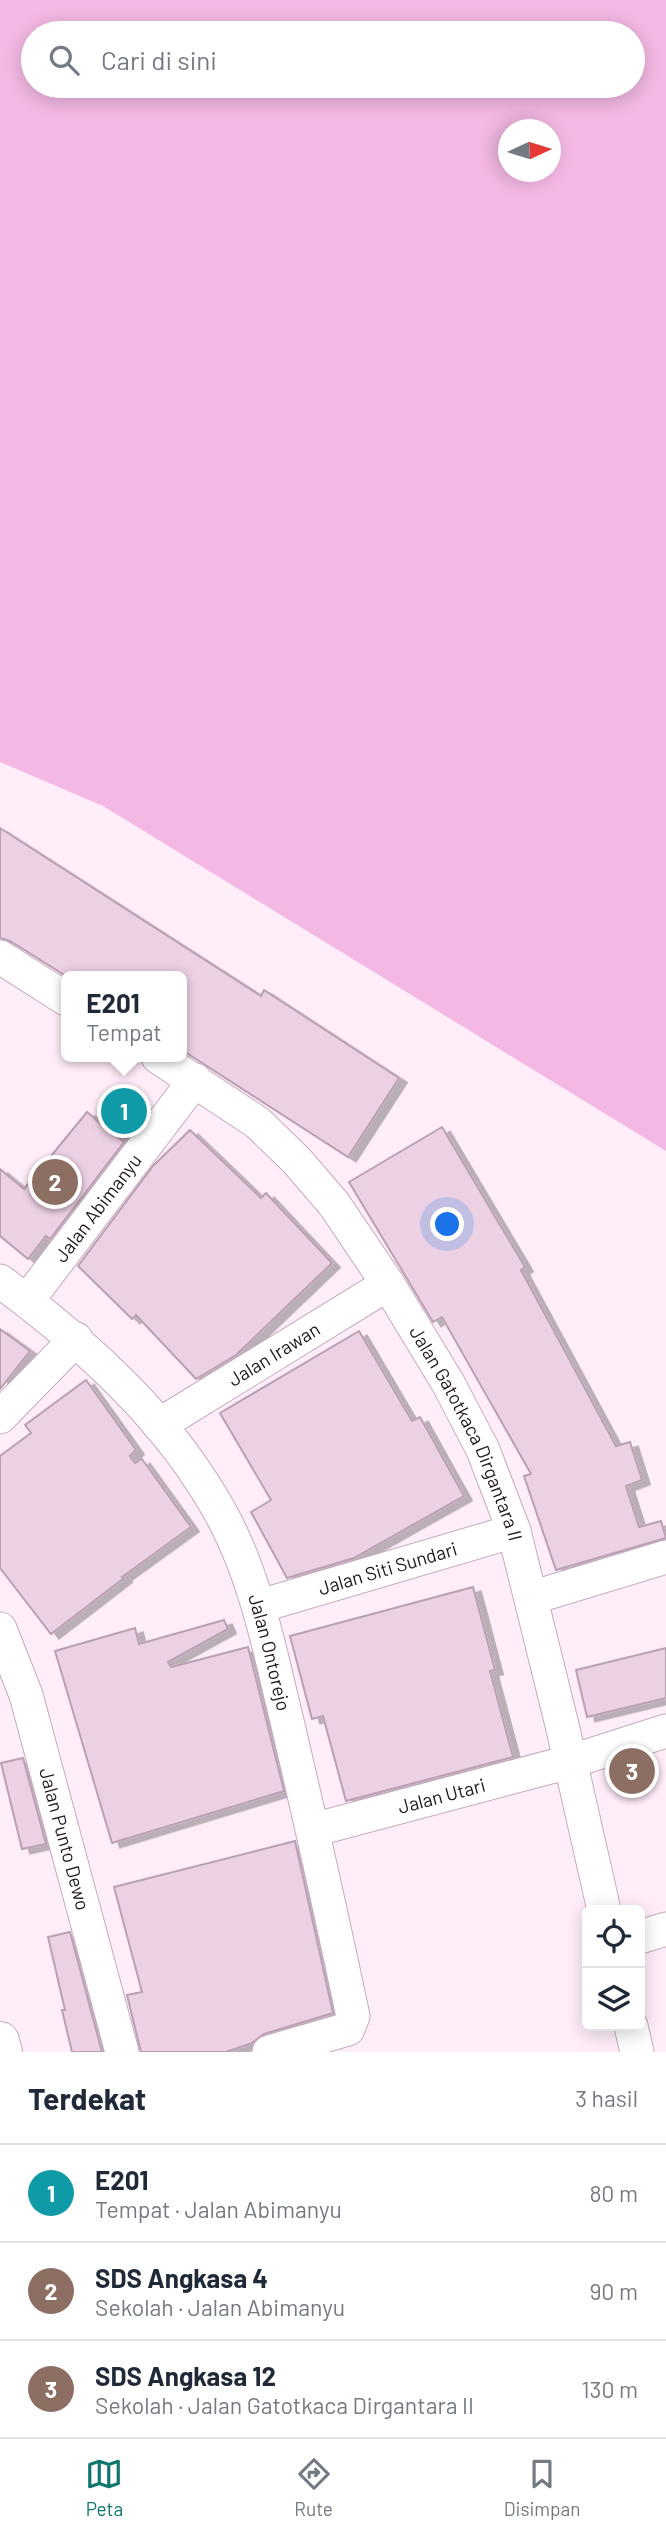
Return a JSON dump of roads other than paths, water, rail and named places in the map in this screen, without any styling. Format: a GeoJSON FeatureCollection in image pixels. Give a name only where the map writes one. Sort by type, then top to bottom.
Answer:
{"type":"FeatureCollection","features":[{"type":"Feature","properties":{"kind":"main road"},"geometry":{"type":"LineString","coordinates":[[0,2041],[2,2052]]}},
{"type":"Feature","properties":{"kind":"street"},"geometry":{"type":"LineString","coordinates":[[0,957],[61,996]]}},
{"type":"Feature","properties":{"kind":"street","name":"Jalan Gatotkaca Dirgantara II"},"geometry":{"type":"LineString","coordinates":[[166,1062],[258,1123],[298,1161],[334,1203],[388,1284],[448,1383],[483,1450],[514,1531],[603,1905]]}},
{"type":"Feature","properties":{"kind":"street","name":"Jalan Abimanyu"},"geometry":{"type":"LineString","coordinates":[[27,1301],[194,1080]]}},
{"type":"Feature","properties":{"kind":"street","name":"Jalan Ontorejo"},"geometry":{"type":"LineString","coordinates":[[0,1281],[76,1339],[121,1380],[194,1470],[224,1518],[245,1563],[260,1606],[313,1830],[353,2020],[348,2029],[269,2052]]}},
{"type":"Feature","properties":{"kind":"street","name":"Jalan Irawan"},"geometry":{"type":"LineString","coordinates":[[159,1425],[388,1284]]}},
{"type":"Feature","properties":{"kind":"street"},"geometry":{"type":"LineString","coordinates":[[0,1418],[76,1339]]}},
{"type":"Feature","properties":{"kind":"street","name":"Jalan Siti Sundari"},"geometry":{"type":"LineString","coordinates":[[260,1606],[514,1531]]}},
{"type":"Feature","properties":{"kind":"street"},"geometry":{"type":"LineString","coordinates":[[531,1598],[666,1557]]}},
{"type":"Feature","properties":{"kind":"street","name":"Jalan Punto Dewo"},"geometry":{"type":"LineString","coordinates":[[0,1629],[26,1695],[122,2052]]}},
{"type":"Feature","properties":{"kind":"street","name":"Jalan Utari"},"geometry":{"type":"LineString","coordinates":[[313,1830],[569,1762],[666,1731]]}},
{"type":"Feature","properties":{"kind":"street"},"geometry":{"type":"LineString","coordinates":[[645,1935],[666,1929]]}},
{"type":"Feature","properties":{"kind":"street"},"geometry":{"type":"LineString","coordinates":[[632,2031],[637,2052]]}},
{"type":"Feature","properties":{"kind":"place","name":"E201"},"geometry":{"type":"Point","coordinates":[124,1111]}},
{"type":"Feature","properties":{"kind":"place","name":"SDS Angkasa 4"},"geometry":{"type":"Point","coordinates":[55,1182]}},
{"type":"Feature","properties":{"kind":"place","name":"SDS Angkasa 12"},"geometry":{"type":"Point","coordinates":[632,1771]}}]}
